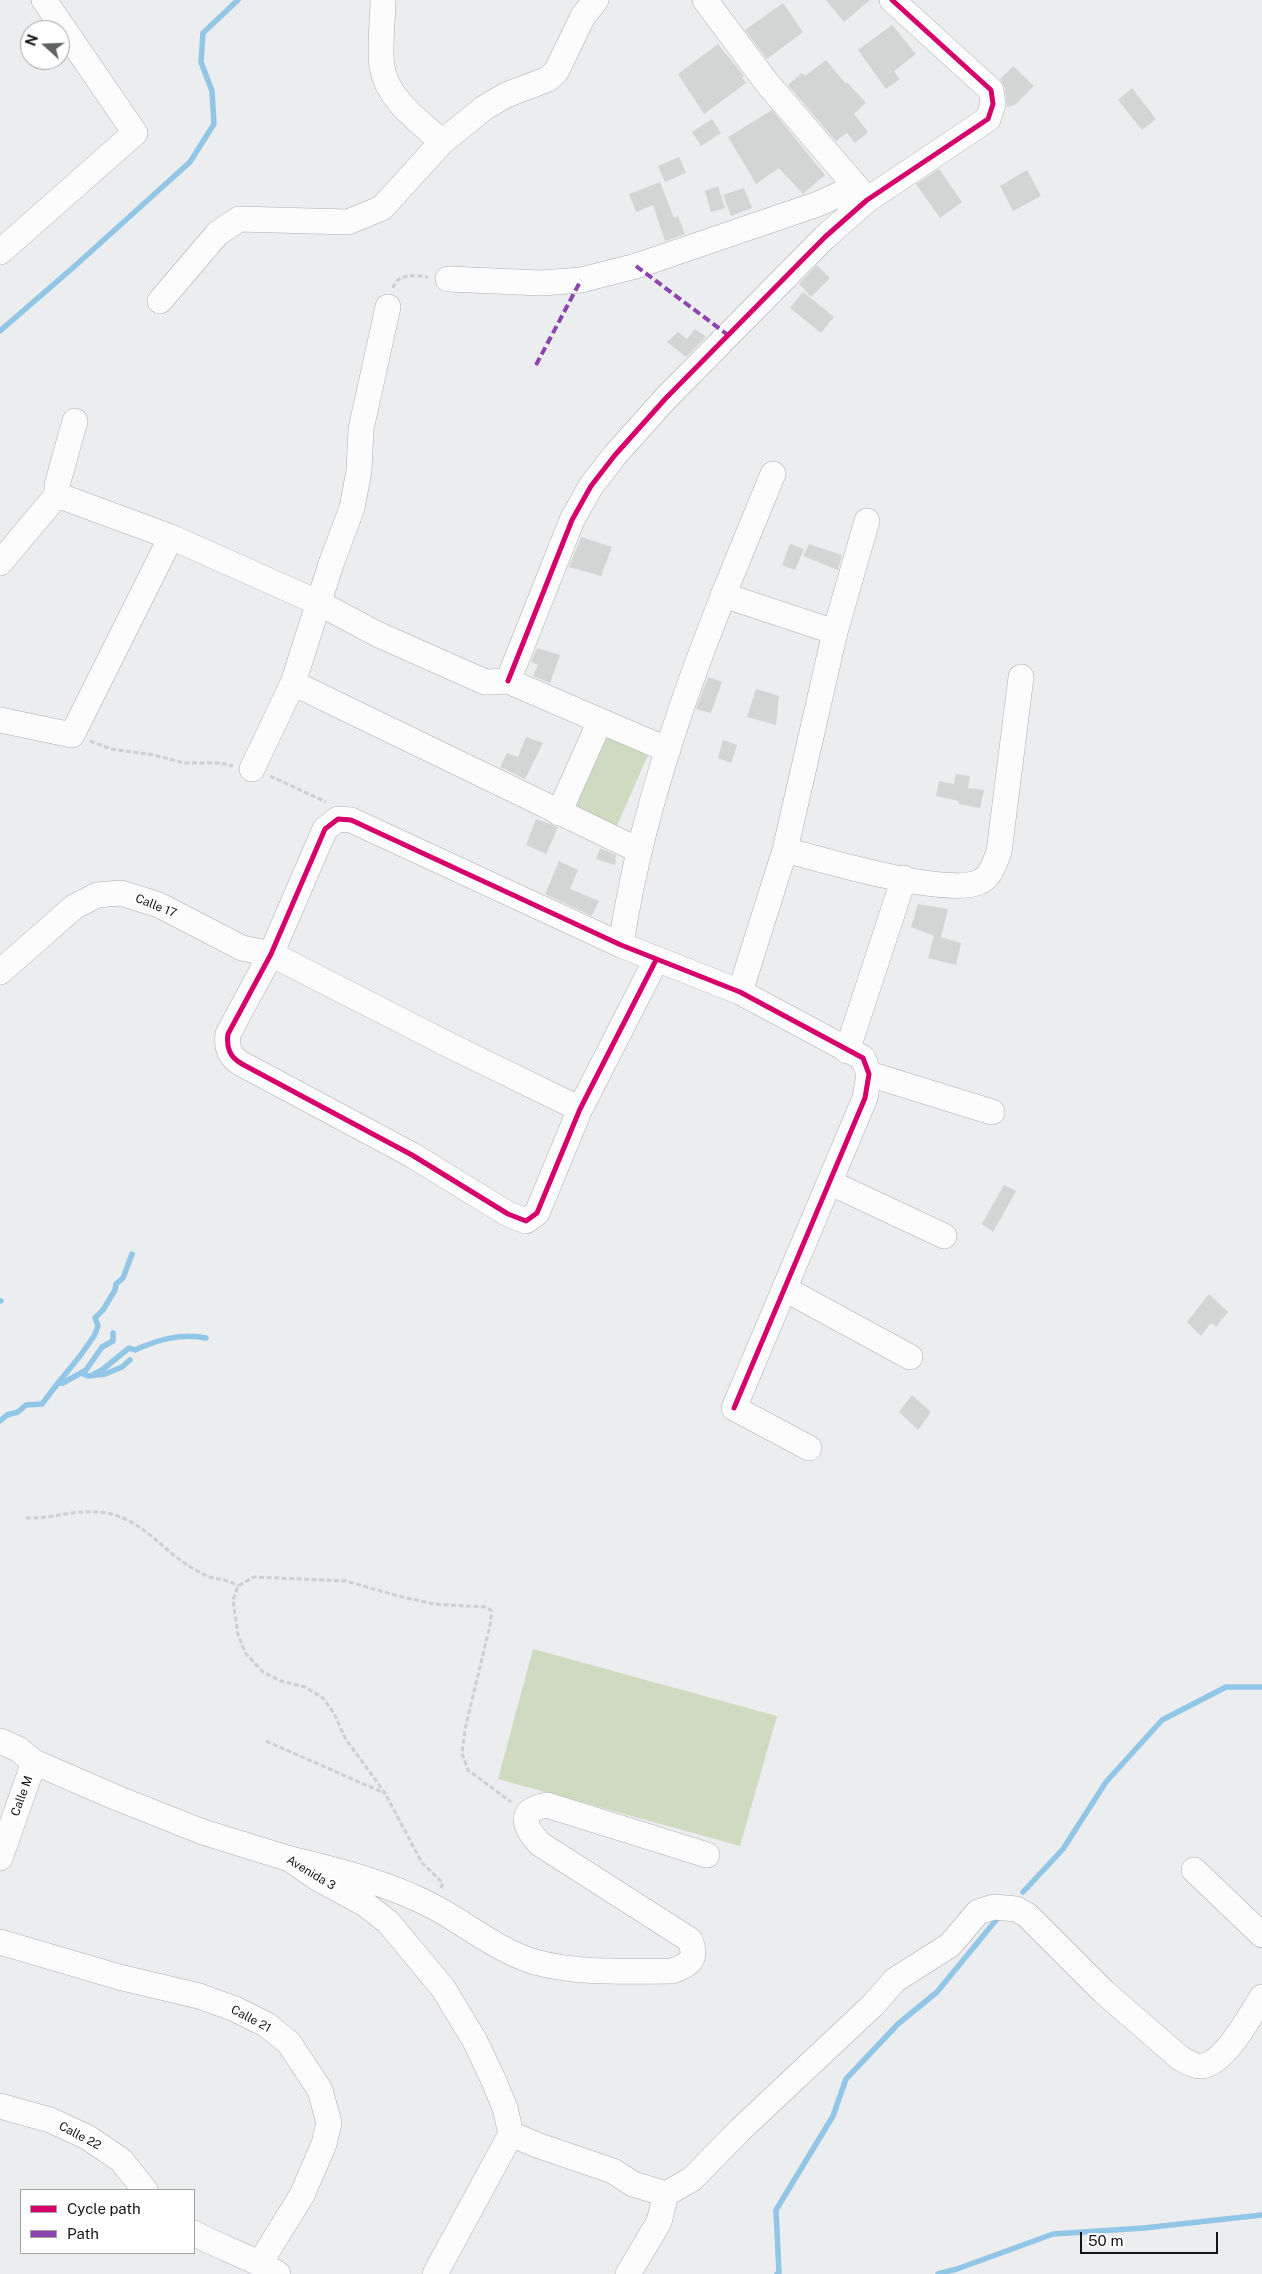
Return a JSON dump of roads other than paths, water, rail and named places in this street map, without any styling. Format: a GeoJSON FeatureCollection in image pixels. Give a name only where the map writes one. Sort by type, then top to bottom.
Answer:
{"type":"FeatureCollection","features":[{"type":"Feature","properties":{"kind":"street"},"geometry":{"type":"LineString","coordinates":[[0,252],[135,133],[44,0]]}},
{"type":"Feature","properties":{"kind":"street"},"geometry":{"type":"LineString","coordinates":[[383,0],[382,66],[390,90],[442,142]]}},
{"type":"Feature","properties":{"kind":"street"},"geometry":{"type":"LineString","coordinates":[[160,301],[218,233],[239,220],[348,222],[382,208],[442,142],[484,108],[506,95],[548,79],[556,72],[584,16],[596,0]]}},
{"type":"Feature","properties":{"kind":"street"},"geometry":{"type":"LineString","coordinates":[[705,0],[767,83],[861,194]]}},
{"type":"Feature","properties":{"kind":"street"},"geometry":{"type":"LineString","coordinates":[[508,681],[572,520],[591,486],[666,398],[791,270],[861,194],[988,119],[993,104],[991,90],[892,0]]}},
{"type":"Feature","properties":{"kind":"street"},"geometry":{"type":"LineString","coordinates":[[448,279],[541,282],[581,280],[636,266],[818,204],[861,194]]}},
{"type":"Feature","properties":{"kind":"street"},"geometry":{"type":"LineString","coordinates":[[252,768],[293,683],[352,508],[359,471],[362,429],[388,307]]}},
{"type":"Feature","properties":{"kind":"street"},"geometry":{"type":"LineString","coordinates":[[0,563],[57,496],[57,485],[76,421]]}},
{"type":"Feature","properties":{"kind":"street"},"geometry":{"type":"LineString","coordinates":[[621,945],[638,850],[668,750],[723,595],[773,474]]}},
{"type":"Feature","properties":{"kind":"street"},"geometry":{"type":"LineString","coordinates":[[57,496],[170,537],[319,603],[377,634],[485,682],[508,681],[668,750]]}},
{"type":"Feature","properties":{"kind":"street"},"geometry":{"type":"LineString","coordinates":[[740,992],[785,850],[835,632],[867,521]]}},
{"type":"Feature","properties":{"kind":"street"},"geometry":{"type":"LineString","coordinates":[[0,720],[72,735],[170,537]]}},
{"type":"Feature","properties":{"kind":"street"},"geometry":{"type":"LineString","coordinates":[[723,595],[835,632]]}},
{"type":"Feature","properties":{"kind":"street"},"geometry":{"type":"LineString","coordinates":[[785,850],[954,888],[979,882],[991,873],[999,852],[1021,677]]}},
{"type":"Feature","properties":{"kind":"street"},"geometry":{"type":"LineString","coordinates":[[293,683],[638,850]]}},
{"type":"Feature","properties":{"kind":"street"},"geometry":{"type":"LineString","coordinates":[[559,813],[600,721]]}},
{"type":"Feature","properties":{"kind":"street"},"geometry":{"type":"LineString","coordinates":[[656,960],[580,1109],[537,1212],[526,1221],[508,1214],[412,1155],[235,1060],[228,1047],[228,1034],[271,954],[326,829],[338,819],[351,820],[621,945],[740,992],[864,1058],[869,1074],[865,1098],[831,1183],[734,1408],[809,1448]]}},
{"type":"Feature","properties":{"kind":"street"},"geometry":{"type":"LineString","coordinates":[[847,1050],[904,878]]}},
{"type":"Feature","properties":{"kind":"street","name":"Calle 17"},"geometry":{"type":"LineString","coordinates":[[0,972],[74,907],[97,895],[121,893],[160,905],[242,948],[271,954],[449,1046],[580,1109]]}},
{"type":"Feature","properties":{"kind":"street"},"geometry":{"type":"LineString","coordinates":[[869,1074],[992,1112]]}},
{"type":"Feature","properties":{"kind":"street"},"geometry":{"type":"LineString","coordinates":[[831,1183],[944,1236]]}},
{"type":"Feature","properties":{"kind":"street"},"geometry":{"type":"LineString","coordinates":[[785,1290],[910,1357]]}},
{"type":"Feature","properties":{"kind":"street","name":"Avenida 3"},"geometry":{"type":"LineString","coordinates":[[0,1741],[18,1749],[34,1762],[202,1832],[290,1858],[317,1878],[365,1904],[388,1922],[443,1988],[475,2042],[494,2079],[505,2108],[511,2134]]}},
{"type":"Feature","properties":{"kind":"street","name":"Calle M"},"geometry":{"type":"LineString","coordinates":[[0,1858],[34,1762]]}},
{"type":"Feature","properties":{"kind":"street"},"geometry":{"type":"LineString","coordinates":[[290,1858],[404,1893],[435,1908],[500,1947],[534,1962],[566,1968],[672,1971],[687,1966],[692,1958],[694,1948],[690,1940],[540,1844],[528,1830],[526,1820],[529,1812],[535,1807],[547,1805],[707,1855]]}},
{"type":"Feature","properties":{"kind":"street"},"geometry":{"type":"LineString","coordinates":[[1194,1870],[1262,1935]]}},
{"type":"Feature","properties":{"kind":"street"},"geometry":{"type":"LineString","coordinates":[[435,2274],[511,2134],[553,2151],[613,2171],[634,2184],[666,2194],[692,2180],[742,2129],[873,2005],[895,1980],[950,1945],[978,1912],[994,1907],[1016,1909],[1027,1915],[1104,1992],[1180,2058],[1192,2064],[1202,2066],[1215,2060],[1241,2032],[1262,1997]]}},
{"type":"Feature","properties":{"kind":"street","name":"Calle 21"},"geometry":{"type":"LineString","coordinates":[[0,1942],[118,1977],[200,1996],[235,2009],[267,2025],[289,2043],[320,2090],[329,2123],[324,2144],[269,2268]]}},
{"type":"Feature","properties":{"kind":"street","name":"Calle 22"},"geometry":{"type":"LineString","coordinates":[[0,2106],[50,2120],[87,2137],[121,2160],[144,2189]]}},
{"type":"Feature","properties":{"kind":"street"},"geometry":{"type":"LineString","coordinates":[[628,2274],[659,2222],[666,2194]]}},
{"type":"Feature","properties":{"kind":"street"},"geometry":{"type":"LineString","coordinates":[[195,2234],[218,2246],[269,2268]]}},
{"type":"Feature","properties":{"kind":"waterway"},"geometry":{"type":"LineString","coordinates":[[0,331],[190,162],[214,124],[212,91],[201,62],[203,33],[238,0]]}},
{"type":"Feature","properties":{"kind":"waterway"},"geometry":{"type":"LineString","coordinates":[[58,1383],[94,1336],[98,1326],[95,1318],[103,1310],[115,1290],[116,1284],[123,1278],[132,1254]]}},
{"type":"Feature","properties":{"kind":"waterway"},"geometry":{"type":"LineString","coordinates":[[0,1421],[7,1415],[18,1412],[26,1405],[42,1404],[58,1383],[63,1383],[86,1370],[102,1347],[113,1341],[113,1333]]}},
{"type":"Feature","properties":{"kind":"waterway"},"geometry":{"type":"LineString","coordinates":[[94,1374],[102,1370],[129,1348],[135,1350],[160,1340],[178,1337],[206,1338]]}},
{"type":"Feature","properties":{"kind":"waterway"},"geometry":{"type":"LineString","coordinates":[[81,1373],[88,1376],[105,1374],[122,1367],[130,1360]]}},
{"type":"Feature","properties":{"kind":"waterway"},"geometry":{"type":"LineString","coordinates":[[1023,1892],[1063,1849],[1106,1782],[1162,1720],[1226,1687],[1262,1687]]}},
{"type":"Feature","properties":{"kind":"waterway"},"geometry":{"type":"LineString","coordinates":[[777,2274],[779,2273],[776,2210],[833,2116],[846,2079],[898,2024],[937,1992],[1001,1914]]}},
{"type":"Feature","properties":{"kind":"waterway"},"geometry":{"type":"LineString","coordinates":[[938,2274],[957,2269],[1053,2234],[1144,2228],[1262,2215]]}}]}
